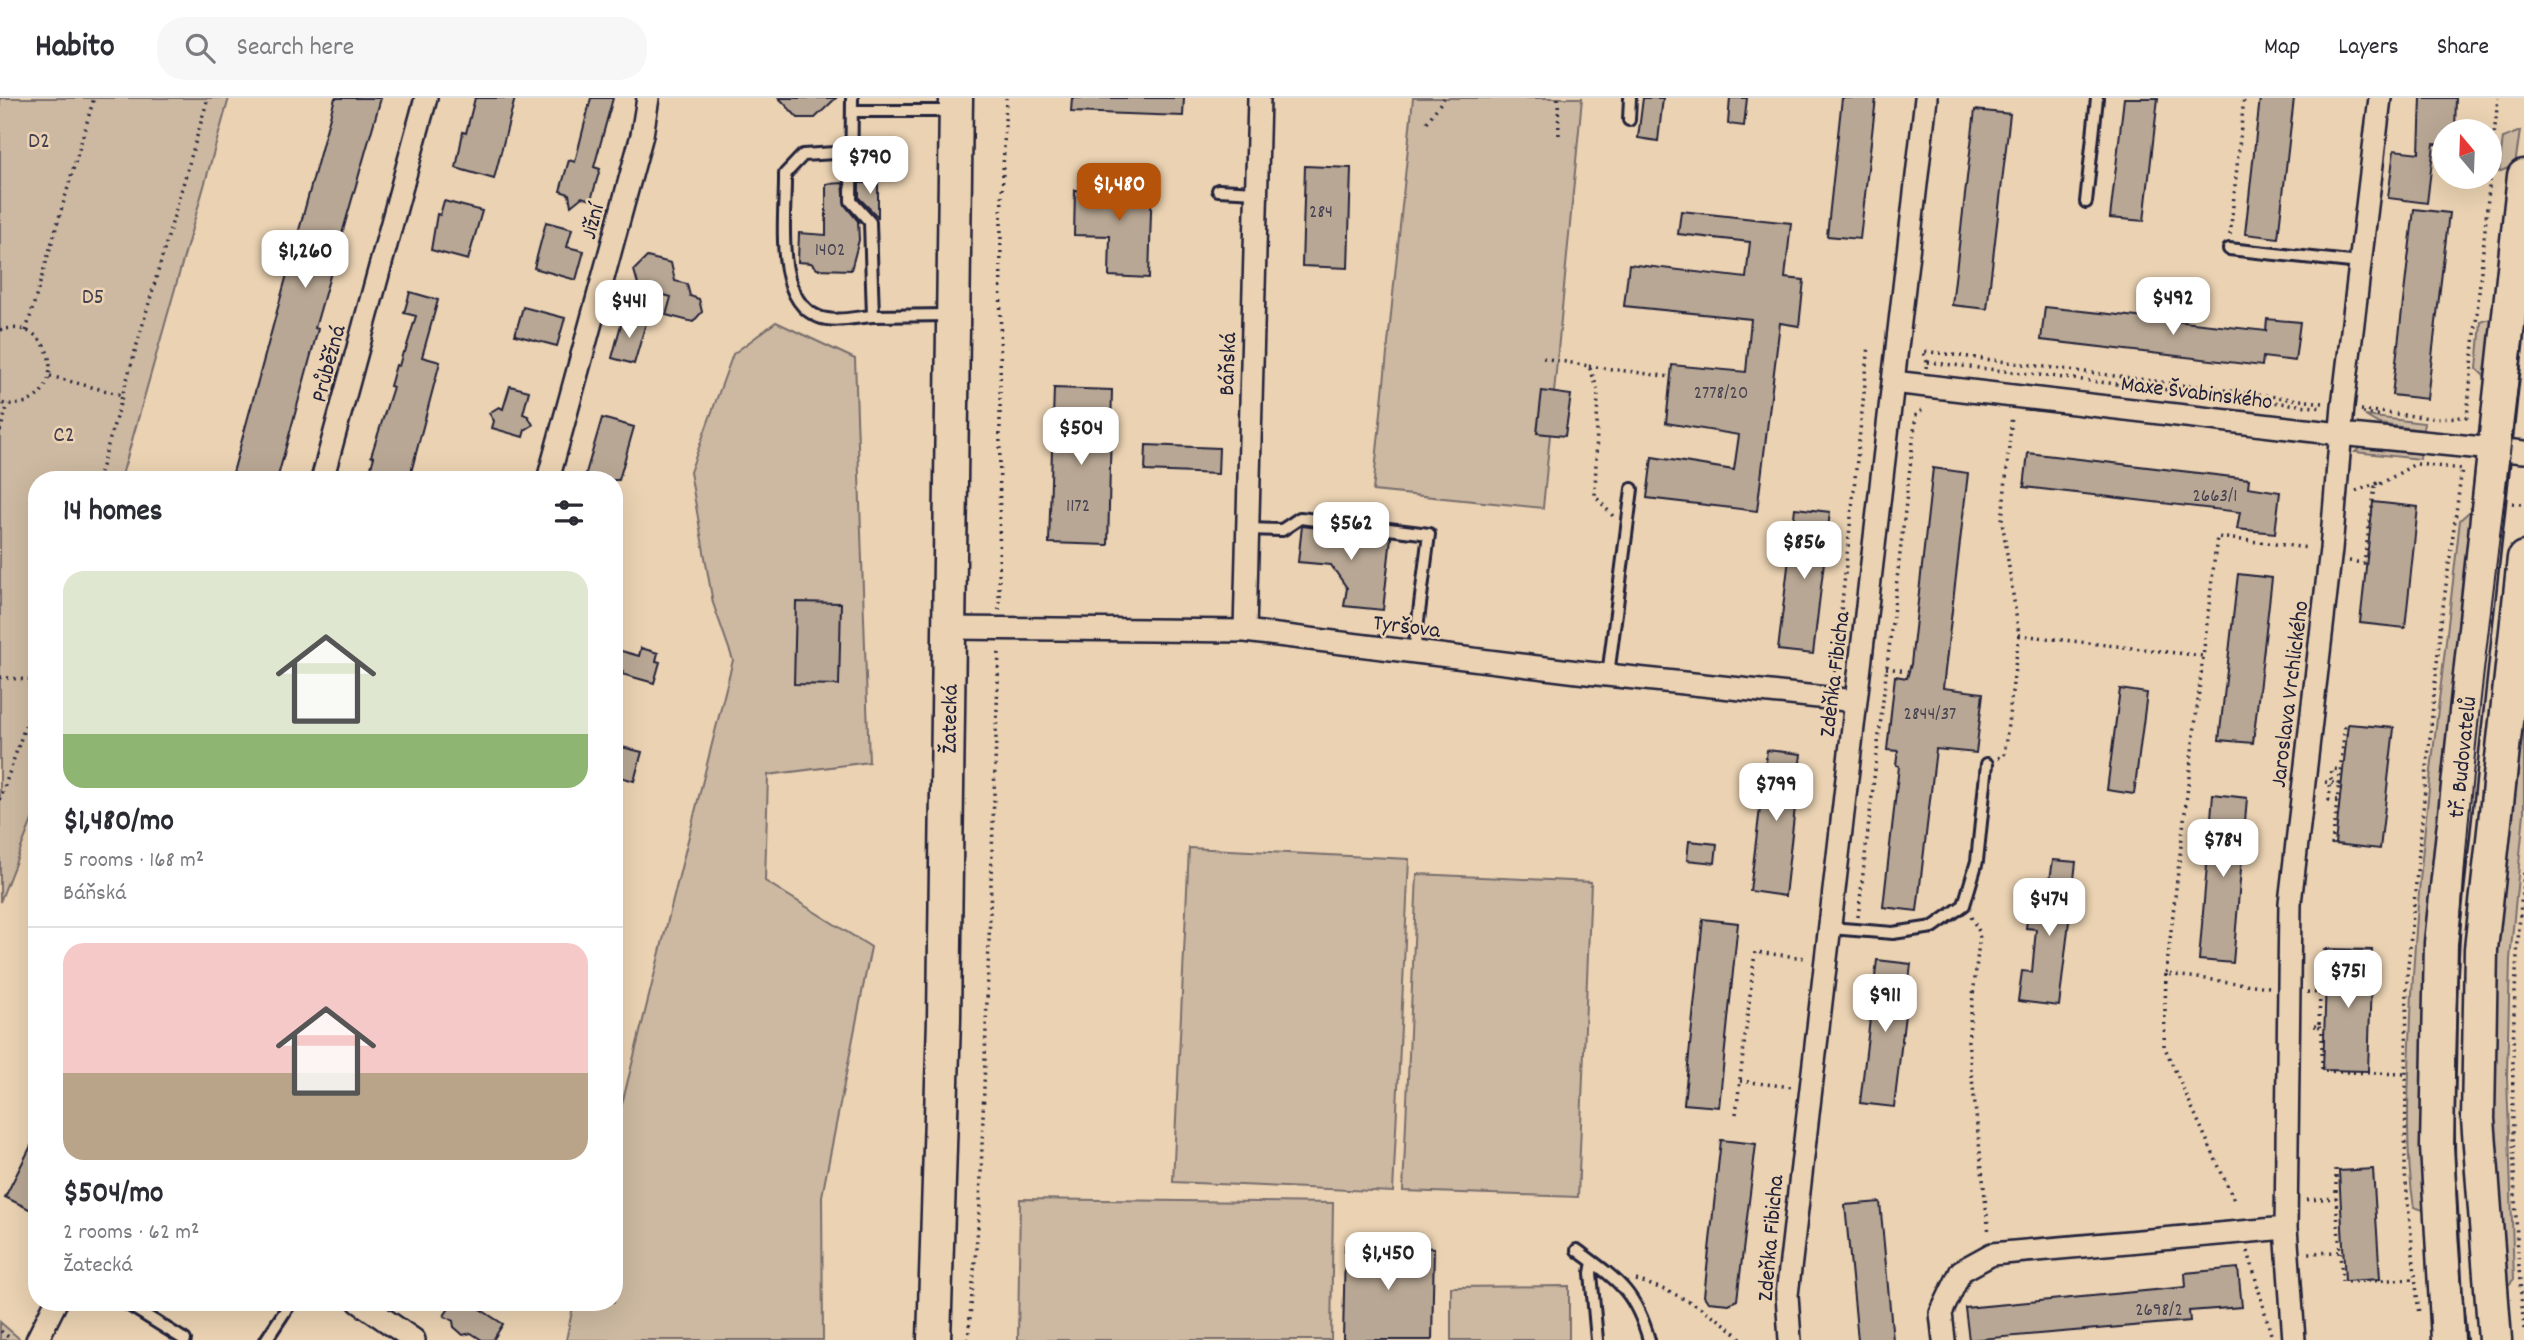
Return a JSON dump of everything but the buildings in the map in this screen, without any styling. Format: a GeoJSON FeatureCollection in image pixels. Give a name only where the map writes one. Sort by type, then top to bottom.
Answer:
{"type":"FeatureCollection","features":[{"type":"Feature","properties":{"kind":"street","name":"Průběžná"},"geometry":{"type":"LineString","coordinates":[[330,471],[426,98]]}},
{"type":"Feature","properties":{"kind":"street","name":"Jižní"},"geometry":{"type":"LineString","coordinates":[[550,471],[642,135],[648,98]]}},
{"type":"Feature","properties":{"kind":"street","name":"Báňská"},"geometry":{"type":"LineString","coordinates":[[1245,631],[1259,98]]}},
{"type":"Feature","properties":{"kind":"street","name":"Zdeňka Fibicha"},"geometry":{"type":"LineString","coordinates":[[1790,1340],[1787,1295],[1926,98]]}},
{"type":"Feature","properties":{"kind":"street","name":"Jaroslava Vrchlického"},"geometry":{"type":"LineString","coordinates":[[2294,1340],[2286,1228],[2292,990],[2290,903],[2331,549],[2340,407],[2380,98]]}},
{"type":"Feature","properties":{"kind":"street","name":"Žatecká"},"geometry":{"type":"LineString","coordinates":[[934,1340],[944,1019],[956,105]]}},
{"type":"Feature","properties":{"kind":"street","name":"tř. Budovatelů"},"geometry":{"type":"LineString","coordinates":[[2448,1340],[2437,1147],[2441,943],[2509,450],[2498,403],[2524,176]]}},
{"type":"Feature","properties":{"kind":"street","name":"Maxe Švabinského"},"geometry":{"type":"LineString","coordinates":[[1893,382],[2340,434],[2509,450]]}},
{"type":"Feature","properties":{"kind":"street","name":"tř. Budovatelů"},"geometry":{"type":"LineString","coordinates":[[2495,1340],[2478,1119],[2481,949],[2524,558]]}},
{"type":"Feature","properties":{"kind":"street","name":"Tyršova"},"geometry":{"type":"LineString","coordinates":[[949,628],[1245,631],[1608,675],[1856,701]]}},
{"type":"Feature","properties":{"kind":"street"},"geometry":{"type":"LineString","coordinates":[[1944,1340],[1941,1313],[1961,1271],[1992,1254],[2286,1228]]}},
{"type":"Feature","properties":{"kind":"street"},"geometry":{"type":"LineString","coordinates":[[37,1340],[52,1311]]}},
{"type":"Feature","properties":{"kind":"street"},"geometry":{"type":"LineString","coordinates":[[372,1311],[414,1340]]}},
{"type":"Feature","properties":{"kind":"lane"},"geometry":{"type":"LineString","coordinates":[[852,98],[850,201],[870,222],[873,316]]}},
{"type":"Feature","properties":{"kind":"lane"},"geometry":{"type":"LineString","coordinates":[[1629,120],[1630,98]]}},
{"type":"Feature","properties":{"kind":"lane"},"geometry":{"type":"LineString","coordinates":[[2087,202],[2097,98]]}},
{"type":"Feature","properties":{"kind":"lane"},"geometry":{"type":"LineString","coordinates":[[852,111],[956,105]]}},
{"type":"Feature","properties":{"kind":"lane"},"geometry":{"type":"LineString","coordinates":[[851,152],[803,155],[785,174],[786,278],[795,299],[818,317],[953,315]]}},
{"type":"Feature","properties":{"kind":"lane"},"geometry":{"type":"LineString","coordinates":[[1218,190],[1257,191]]}},
{"type":"Feature","properties":{"kind":"lane"},"geometry":{"type":"LineString","coordinates":[[2229,249],[2360,263]]}},
{"type":"Feature","properties":{"kind":"lane"},"geometry":{"type":"LineString","coordinates":[[1608,675],[1632,489]]}},
{"type":"Feature","properties":{"kind":"lane"},"geometry":{"type":"LineString","coordinates":[[1248,529],[1282,530],[1300,518],[1429,534],[1414,652]]}},
{"type":"Feature","properties":{"kind":"lane"},"geometry":{"type":"LineString","coordinates":[[1830,928],[1893,933],[1933,927],[1964,905],[1977,861],[1987,764]]}},
{"type":"Feature","properties":{"kind":"lane"},"geometry":{"type":"LineString","coordinates":[[1577,1250],[1629,1291],[1642,1315],[1649,1340]]}},
{"type":"Feature","properties":{"kind":"lane"},"geometry":{"type":"LineString","coordinates":[[1593,1262],[1591,1273],[1597,1340]]}},
{"type":"Feature","properties":{"kind":"lane"},"geometry":{"type":"LineString","coordinates":[[138,1311],[185,1340]]}},
{"type":"Feature","properties":{"kind":"lane"},"geometry":{"type":"LineString","coordinates":[[266,1340],[285,1311]]}},
{"type":"Feature","properties":{"kind":"path"},"geometry":{"type":"LineString","coordinates":[[26,331],[94,99],[88,98]]}},
{"type":"Feature","properties":{"kind":"path"},"geometry":{"type":"LineString","coordinates":[[101,471],[208,98]]}},
{"type":"Feature","properties":{"kind":"path"},"geometry":{"type":"LineString","coordinates":[[968,1340],[979,1204],[999,629],[1001,221],[1006,98]]}},
{"type":"Feature","properties":{"kind":"path"},"geometry":{"type":"LineString","coordinates":[[1427,122],[1444,98]]}},
{"type":"Feature","properties":{"kind":"path"},"geometry":{"type":"LineString","coordinates":[[1558,98],[1559,136]]}},
{"type":"Feature","properties":{"kind":"path"},"geometry":{"type":"LineString","coordinates":[[2229,249],[2244,98]]}},
{"type":"Feature","properties":{"kind":"path"},"geometry":{"type":"LineString","coordinates":[[2496,119],[2498,98]]}},
{"type":"Feature","properties":{"kind":"path"},"geometry":{"type":"LineString","coordinates":[[1927,362],[2431,418],[2467,417],[2489,189]]}},
{"type":"Feature","properties":{"kind":"path"},"geometry":{"type":"LineString","coordinates":[[0,330],[26,331],[46,348],[50,376],[34,398],[26,402],[0,403]]}},
{"type":"Feature","properties":{"kind":"path"},"geometry":{"type":"LineString","coordinates":[[1832,698],[1869,345]]}},
{"type":"Feature","properties":{"kind":"path"},"geometry":{"type":"LineString","coordinates":[[1856,930],[1916,415],[1925,408],[1927,362],[1923,351],[2340,407],[2448,425]]}},
{"type":"Feature","properties":{"kind":"path"},"geometry":{"type":"LineString","coordinates":[[1543,358],[1671,377]]}},
{"type":"Feature","properties":{"kind":"path"},"geometry":{"type":"LineString","coordinates":[[1589,366],[1598,390],[1595,496],[1612,515],[1627,525]]}},
{"type":"Feature","properties":{"kind":"path"},"geometry":{"type":"LineString","coordinates":[[50,376],[122,395]]}},
{"type":"Feature","properties":{"kind":"path"},"geometry":{"type":"LineString","coordinates":[[1987,764],[2004,756],[2019,635],[2002,520],[2014,396]]}},
{"type":"Feature","properties":{"kind":"path"},"geometry":{"type":"LineString","coordinates":[[2460,424],[2471,423],[2481,401],[2498,403]]}},
{"type":"Feature","properties":{"kind":"path"},"geometry":{"type":"LineString","coordinates":[[0,431],[8,404]]}},
{"type":"Feature","properties":{"kind":"path"},"geometry":{"type":"LineString","coordinates":[[2403,463],[2462,469],[2441,622],[2410,933],[2404,1074],[2404,1173],[2419,1316]]}},
{"type":"Feature","properties":{"kind":"path"},"geometry":{"type":"LineString","coordinates":[[2350,495],[2415,464]]}},
{"type":"Feature","properties":{"kind":"path"},"geometry":{"type":"LineString","coordinates":[[2337,559],[2364,563],[2372,497],[2378,483]]}},
{"type":"Feature","properties":{"kind":"path"},"geometry":{"type":"LineString","coordinates":[[2234,1200],[2164,1046],[2166,974],[2217,537],[2309,548]]}},
{"type":"Feature","properties":{"kind":"path"},"geometry":{"type":"LineString","coordinates":[[2019,635],[2203,656]]}},
{"type":"Feature","properties":{"kind":"path"},"geometry":{"type":"LineString","coordinates":[[0,677],[28,680]]}},
{"type":"Feature","properties":{"kind":"path"},"geometry":{"type":"LineString","coordinates":[[0,800],[28,718]]}},
{"type":"Feature","properties":{"kind":"path"},"geometry":{"type":"LineString","coordinates":[[2332,845],[2345,724]]}},
{"type":"Feature","properties":{"kind":"path"},"geometry":{"type":"LineString","coordinates":[[2337,800],[2329,800],[2330,783],[2332,769],[2341,770]]}},
{"type":"Feature","properties":{"kind":"path"},"geometry":{"type":"LineString","coordinates":[[2321,782],[2339,784]]}},
{"type":"Feature","properties":{"kind":"path"},"geometry":{"type":"LineString","coordinates":[[2524,873],[2514,1002],[2513,1125],[2515,1208],[2524,1329]]}},
{"type":"Feature","properties":{"kind":"path"},"geometry":{"type":"LineString","coordinates":[[1964,905],[1980,933],[1968,1041],[1992,1254]]}},
{"type":"Feature","properties":{"kind":"path"},"geometry":{"type":"LineString","coordinates":[[2325,948],[2319,1026],[2322,1030],[2322,1071],[2404,1074]]}},
{"type":"Feature","properties":{"kind":"path"},"geometry":{"type":"LineString","coordinates":[[1736,1114],[1755,952],[1826,960]]}},
{"type":"Feature","properties":{"kind":"path"},"geometry":{"type":"LineString","coordinates":[[2166,974],[2320,993]]}},
{"type":"Feature","properties":{"kind":"path"},"geometry":{"type":"LineString","coordinates":[[2307,1026],[2319,1026]]}},
{"type":"Feature","properties":{"kind":"path"},"geometry":{"type":"LineString","coordinates":[[1740,1081],[1811,1089]]}},
{"type":"Feature","properties":{"kind":"path"},"geometry":{"type":"LineString","coordinates":[[2336,1170],[2342,1282],[2415,1279]]}},
{"type":"Feature","properties":{"kind":"path"},"geometry":{"type":"LineString","coordinates":[[2298,1200],[2336,1198]]}},
{"type":"Feature","properties":{"kind":"path"},"geometry":{"type":"LineString","coordinates":[[2245,1240],[2273,1340]]}},
{"type":"Feature","properties":{"kind":"path"},"geometry":{"type":"LineString","coordinates":[[2300,1253],[2340,1252]]}},
{"type":"Feature","properties":{"kind":"path"},"geometry":{"type":"LineString","coordinates":[[1613,1278],[1638,1280],[1684,1298],[1724,1322],[1743,1340]]}},
{"type":"Feature","properties":{"kind":"path"},"geometry":{"type":"LineString","coordinates":[[0,1331],[12,1340]]}},
{"type":"Feature","properties":{"kind":"green space"},"geometry":{"type":"Polygon","coordinates":[[[0,98],[229,98],[123,471],[28,471],[28,830],[0,902],[0,98]]]}},
{"type":"Feature","properties":{"kind":"green space"},"geometry":{"type":"Polygon","coordinates":[[[1413,98],[1582,98],[1543,508],[1373,491],[1413,98]]]}},
{"type":"Feature","properties":{"kind":"green space"},"geometry":{"type":"Polygon","coordinates":[[[2520,131],[2515,165],[2502,171],[2502,146],[2503,138],[2520,131]]]}},
{"type":"Feature","properties":{"kind":"green space"},"geometry":{"type":"Polygon","coordinates":[[[2499,316],[2488,380],[2477,369],[2481,322],[2499,316]]]}},
{"type":"Feature","properties":{"kind":"green space"},"geometry":{"type":"Polygon","coordinates":[[[776,322],[855,359],[869,762],[768,775],[765,881],[871,947],[822,1196],[823,1340],[566,1340],[572,1311],[623,1311],[623,1100],[733,660],[713,603],[690,472],[733,354],[776,322]]]}},
{"type":"Feature","properties":{"kind":"green space"},"geometry":{"type":"Polygon","coordinates":[[[2365,416],[2424,423],[2423,430],[2379,424],[2365,416]]]}},
{"type":"Feature","properties":{"kind":"green space"},"geometry":{"type":"Polygon","coordinates":[[[2363,445],[2421,450],[2420,459],[2355,452],[2363,445]]]}},
{"type":"Feature","properties":{"kind":"green space"},"geometry":{"type":"Polygon","coordinates":[[[2470,511],[2476,512],[2429,1212],[2414,1207],[2409,1160],[2408,1087],[2414,954],[2425,829],[2460,520],[2470,511]]]}},
{"type":"Feature","properties":{"kind":"green space"},"geometry":{"type":"Polygon","coordinates":[[[2524,670],[2524,813],[2510,960],[2507,1077],[2514,1279],[2505,1289],[2492,1147],[2494,960],[2524,670]]]}},
{"type":"Feature","properties":{"kind":"green space"},"geometry":{"type":"Polygon","coordinates":[[[1189,848],[1409,859],[1393,1192],[1173,1182],[1189,848]]]}},
{"type":"Feature","properties":{"kind":"green space"},"geometry":{"type":"Polygon","coordinates":[[[1417,874],[1591,882],[1578,1197],[1403,1191],[1417,874]]]}},
{"type":"Feature","properties":{"kind":"green space"},"geometry":{"type":"Polygon","coordinates":[[[1020,1199],[1333,1203],[1331,1340],[1018,1340],[1020,1199]]]}},
{"type":"Feature","properties":{"kind":"green space"},"geometry":{"type":"Polygon","coordinates":[[[1569,1286],[1569,1340],[1451,1340],[1451,1287],[1569,1286]]]}},
{"type":"Feature","properties":{"kind":"green space"},"geometry":{"type":"Polygon","coordinates":[[[0,1322],[21,1340],[0,1340],[0,1322]]]}},
{"type":"Feature","properties":{"kind":"tram line"},"geometry":{"type":"LineString","coordinates":[[2467,1340],[2457,1214],[2455,1087],[2459,961],[2467,835],[2524,333]]}},
{"type":"Feature","properties":{"kind":"park label","name":"D2"},"geometry":{"type":"Point","coordinates":[39,139]}},
{"type":"Feature","properties":{"kind":"park label","name":"D5"},"geometry":{"type":"Point","coordinates":[93,295]}},
{"type":"Feature","properties":{"kind":"park label","name":"C2"},"geometry":{"type":"Point","coordinates":[64,433]}}]}
